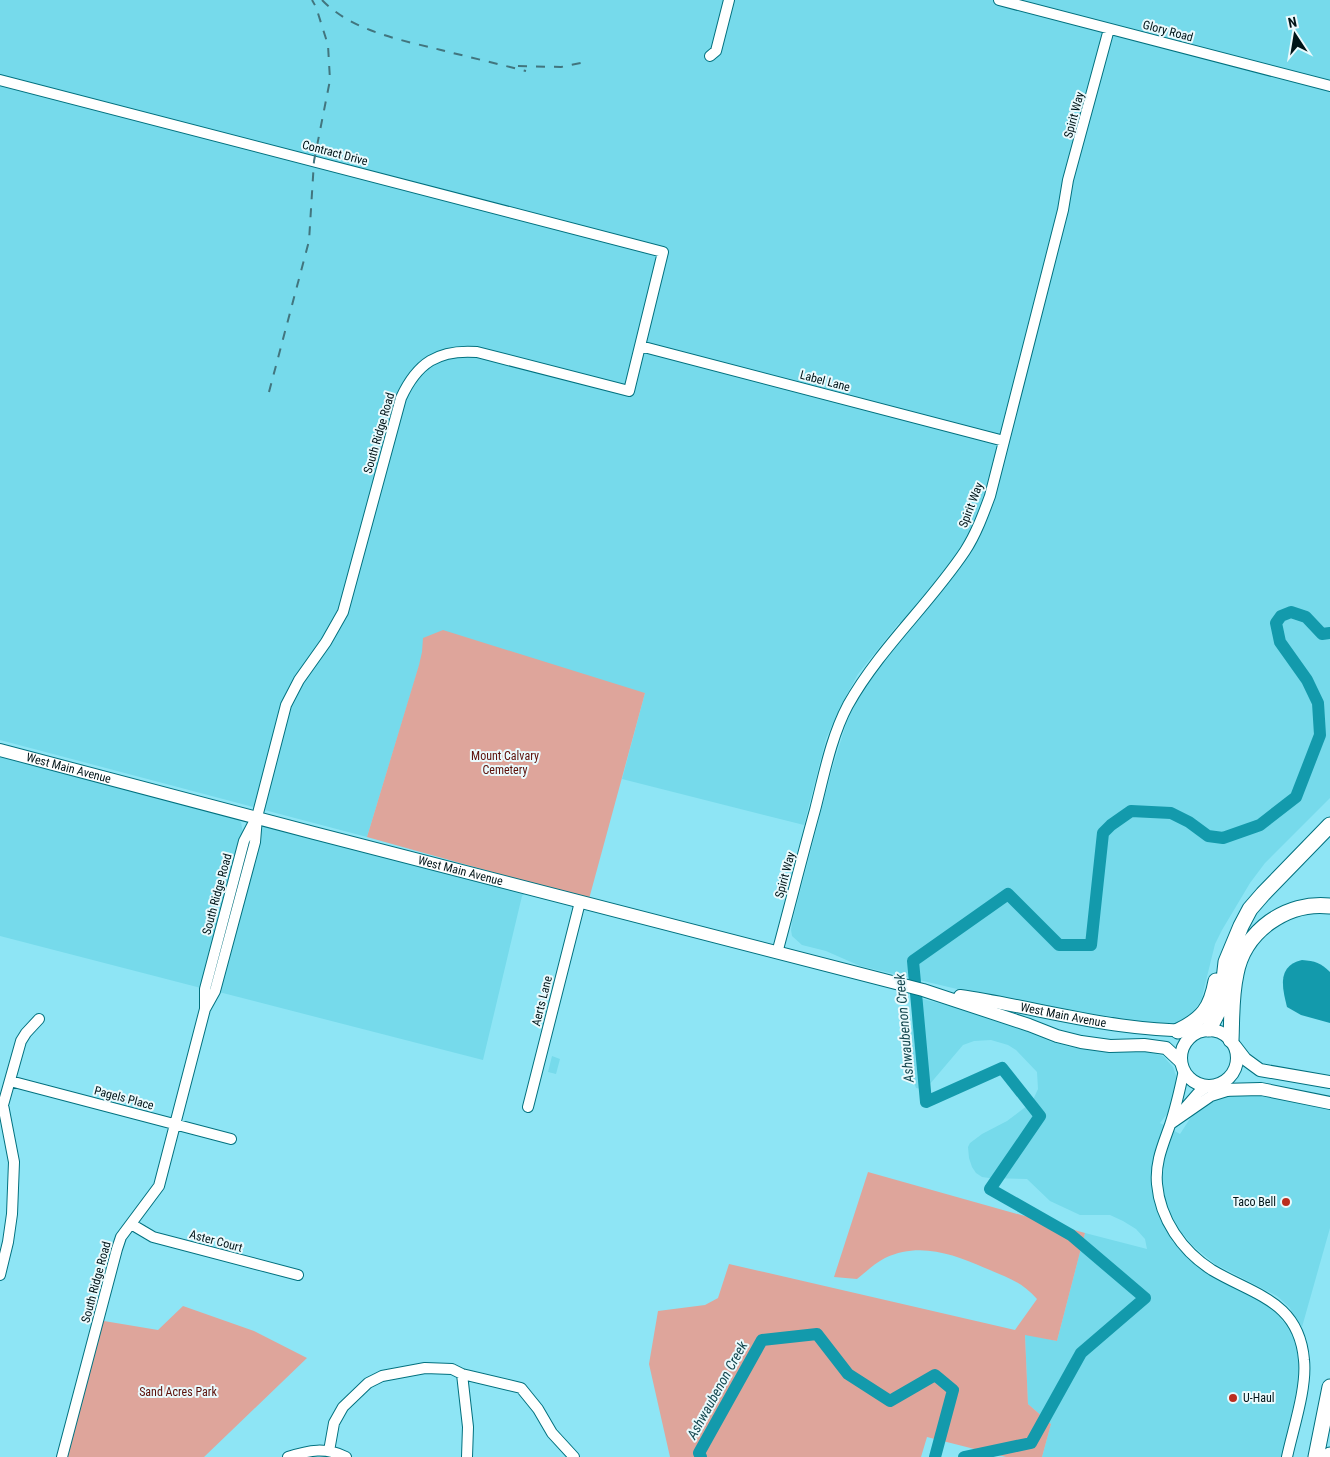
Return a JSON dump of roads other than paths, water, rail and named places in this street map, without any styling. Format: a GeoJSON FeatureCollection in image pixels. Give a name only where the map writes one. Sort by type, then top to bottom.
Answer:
{"type":"FeatureCollection","features":[{"type":"Feature","properties":{"kind":"highway"},"geometry":{"type":"LineString","coordinates":[[1208,1030],[1221,1006],[1226,962],[1250,909],[1330,825]]}},
{"type":"Feature","properties":{"kind":"highway"},"geometry":{"type":"LineString","coordinates":[[1233,1043],[1236,974],[1247,945],[1268,923],[1283,913],[1302,907],[1330,906]]}},
{"type":"Feature","properties":{"kind":"highway"},"geometry":{"type":"LineString","coordinates":[[1178,1031],[1192,1024],[1208,1008],[1221,959],[1234,941]]}},
{"type":"Feature","properties":{"kind":"highway"},"geometry":{"type":"LineString","coordinates":[[1316,1457],[1330,1387]]}},
{"type":"Feature","properties":{"kind":"main road","name":"West Main Avenue"},"geometry":{"type":"LineString","coordinates":[[0,750],[897,984],[1139,1028],[1178,1031],[1208,1030]]}},
{"type":"Feature","properties":{"kind":"main road","name":"West Main Avenue"},"geometry":{"type":"LineString","coordinates":[[923,990],[1057,1036],[1081,1042],[1110,1046],[1144,1045],[1166,1048],[1183,1066]]}},
{"type":"Feature","properties":{"kind":"main road"},"geometry":{"type":"LineString","coordinates":[[1330,1082],[1260,1070],[1252,1065],[1225,1034],[1208,1030],[1197,1032],[1190,1037],[1184,1044],[1181,1053],[1183,1066],[1194,1081],[1221,1090],[1261,1089],[1330,1102]]}},
{"type":"Feature","properties":{"kind":"main road"},"geometry":{"type":"LineString","coordinates":[[1209,1086],[1219,1084],[1233,1072],[1237,1064],[1237,1055],[1233,1043]]}},
{"type":"Feature","properties":{"kind":"street"},"geometry":{"type":"LineString","coordinates":[[710,56],[716,51],[729,0]]}},
{"type":"Feature","properties":{"kind":"street","name":"Glory Road"},"geometry":{"type":"LineString","coordinates":[[999,0],[1330,86]]}},
{"type":"Feature","properties":{"kind":"street","name":"Spirit Way"},"geometry":{"type":"LineString","coordinates":[[778,953],[836,732],[848,706],[872,668],[954,566],[966,549],[984,514],[1063,210],[1068,180],[1109,28]]}},
{"type":"Feature","properties":{"kind":"street","name":"Contract Drive"},"geometry":{"type":"LineString","coordinates":[[0,80],[663,252]]}},
{"type":"Feature","properties":{"kind":"street","name":"South Ridge Road"},"geometry":{"type":"LineString","coordinates":[[62,1457],[117,1248],[121,1237],[159,1186],[205,1009],[215,991],[255,842],[257,817],[286,705],[299,680],[326,642],[343,612],[401,398],[408,382],[420,368],[439,356],[460,351],[477,352],[629,391],[663,252]]}},
{"type":"Feature","properties":{"kind":"street","name":"Label Lane"},"geometry":{"type":"LineString","coordinates":[[640,346],[1004,441]]}},
{"type":"Feature","properties":{"kind":"street","name":"Aerts Lane"},"geometry":{"type":"LineString","coordinates":[[528,1107],[580,902]]}},
{"type":"Feature","properties":{"kind":"street"},"geometry":{"type":"LineString","coordinates":[[0,1275],[12,1214],[14,1162],[3,1105],[21,1042],[26,1033],[39,1019]]}},
{"type":"Feature","properties":{"kind":"street"},"geometry":{"type":"LineString","coordinates":[[1183,1066],[1180,1090],[1171,1126],[1160,1150],[1156,1172],[1160,1200],[1169,1225],[1181,1243],[1200,1262],[1272,1300],[1288,1318],[1298,1336],[1304,1356],[1304,1374],[1287,1457]]}},
{"type":"Feature","properties":{"kind":"street","name":"Pagels Place"},"geometry":{"type":"LineString","coordinates":[[10,1082],[231,1139]]}},
{"type":"Feature","properties":{"kind":"street"},"geometry":{"type":"LineString","coordinates":[[1171,1126],[1188,1103],[1209,1086]]}},
{"type":"Feature","properties":{"kind":"street"},"geometry":{"type":"LineString","coordinates":[[1171,1126],[1211,1096],[1231,1089]]}},
{"type":"Feature","properties":{"kind":"street","name":"Aster Court"},"geometry":{"type":"LineString","coordinates":[[131,1224],[153,1237],[298,1275]]}},
{"type":"Feature","properties":{"kind":"street"},"geometry":{"type":"LineString","coordinates":[[329,1451],[334,1423],[343,1406],[368,1383],[382,1376],[396,1373],[425,1368],[452,1368],[462,1374],[521,1388],[538,1409],[552,1433],[574,1457]]}},
{"type":"Feature","properties":{"kind":"street"},"geometry":{"type":"LineString","coordinates":[[462,1374],[468,1426],[467,1457]]}},
{"type":"Feature","properties":{"kind":"street"},"geometry":{"type":"LineString","coordinates":[[288,1457],[308,1450],[329,1451],[346,1457]]}},
{"type":"Feature","properties":{"kind":"waterway","name":"Ashwaubenon Creek"},"geometry":{"type":"LineString","coordinates":[[964,1457],[1031,1443],[1081,1353],[1145,1298],[1071,1235],[990,1189],[1040,1116],[1002,1068],[926,1102],[913,961],[1008,894],[1059,945],[1091,945],[1103,833],[1111,825],[1131,811],[1171,813],[1189,822],[1208,836],[1223,838],[1260,825],[1296,797],[1320,735],[1318,703],[1307,680],[1280,642],[1276,623],[1281,616],[1291,612],[1306,617],[1322,634],[1330,633]]}},
{"type":"Feature","properties":{"kind":"waterway","name":"Ashwaubenon Creek"},"geometry":{"type":"LineString","coordinates":[[701,1457],[699,1453],[762,1340],[817,1334],[848,1374],[890,1401],[935,1375],[953,1390],[935,1457]]}},
{"type":"Feature","properties":{"kind":"railway"},"geometry":{"type":"LineString","coordinates":[[269,392],[309,241],[314,161],[330,80],[328,45],[312,0]]}},
{"type":"Feature","properties":{"kind":"railway"},"geometry":{"type":"LineString","coordinates":[[322,0],[334,11],[362,27],[378,33],[526,71]]}},
{"type":"Feature","properties":{"kind":"railway"},"geometry":{"type":"LineString","coordinates":[[518,66],[561,67],[581,63]]}},
{"type":"Feature","properties":{"kind":"place","name":"Taco Bell"},"geometry":{"type":"Point","coordinates":[1286,1202]}},
{"type":"Feature","properties":{"kind":"place","name":"U-Haul"},"geometry":{"type":"Point","coordinates":[1233,1398]}},
{"type":"Feature","properties":{"kind":"park label","name":"Mount Calvary Cemetery"},"geometry":{"type":"Point","coordinates":[505,763]}},
{"type":"Feature","properties":{"kind":"park label","name":"Sand Acres Park"},"geometry":{"type":"Point","coordinates":[178,1392]}}]}
